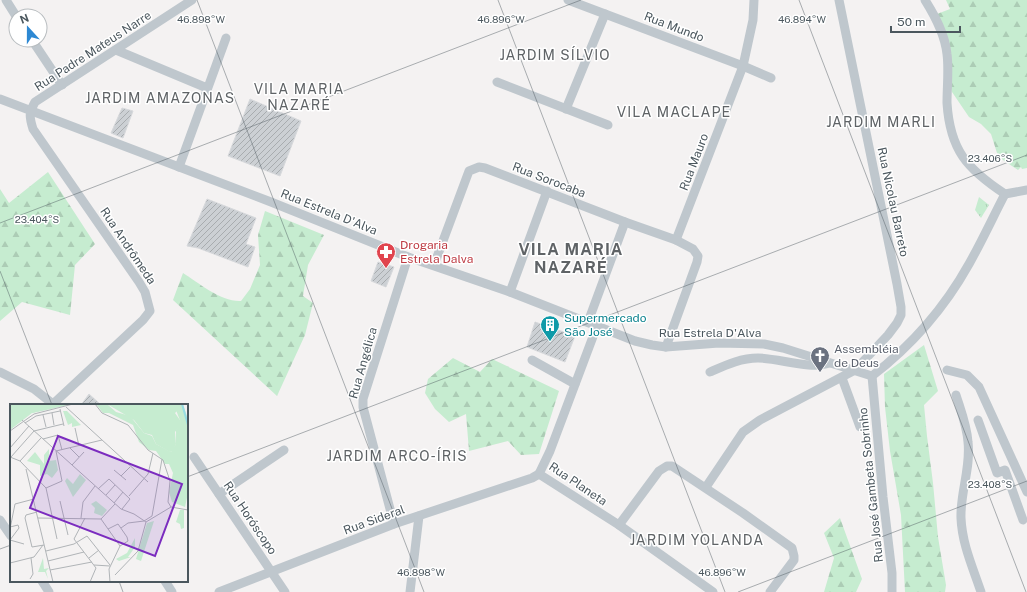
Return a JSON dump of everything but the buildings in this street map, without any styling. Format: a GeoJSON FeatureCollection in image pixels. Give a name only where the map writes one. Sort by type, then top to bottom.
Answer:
{"type":"FeatureCollection","features":[{"type":"Feature","properties":{"kind":"street"},"geometry":{"type":"LineString","coordinates":[[175,0],[181,8]]}},
{"type":"Feature","properties":{"kind":"street","name":"Rua Padre Mateus Narre"},"geometry":{"type":"LineString","coordinates":[[30,111],[35,102],[192,0]]}},
{"type":"Feature","properties":{"kind":"street","name":"Rua Mundo"},"geometry":{"type":"LineString","coordinates":[[568,0],[771,78]]}},
{"type":"Feature","properties":{"kind":"street","name":"Rua Mauro"},"geometry":{"type":"LineString","coordinates":[[676,240],[743,66],[753,20],[754,0]]}},
{"type":"Feature","properties":{"kind":"street","name":"Rua Nicolau Barreto"},"geometry":{"type":"LineString","coordinates":[[706,487],[743,432],[750,426],[855,370],[888,335],[901,315],[901,307],[839,0]]}},
{"type":"Feature","properties":{"kind":"street"},"geometry":{"type":"LineString","coordinates":[[925,0],[940,27],[944,40],[947,54],[947,104],[950,127],[962,158],[972,170],[1005,194],[1027,190]]}},
{"type":"Feature","properties":{"kind":"street"},"geometry":{"type":"LineString","coordinates":[[566,109],[605,14]]}},
{"type":"Feature","properties":{"kind":"street"},"geometry":{"type":"LineString","coordinates":[[179,167],[226,38]]}},
{"type":"Feature","properties":{"kind":"street"},"geometry":{"type":"LineString","coordinates":[[37,48],[62,85]]}},
{"type":"Feature","properties":{"kind":"street"},"geometry":{"type":"LineString","coordinates":[[116,50],[207,88]]}},
{"type":"Feature","properties":{"kind":"street"},"geometry":{"type":"LineString","coordinates":[[497,82],[608,125]]}},
{"type":"Feature","properties":{"kind":"street","name":"Rua Estrela D'Alva"},"geometry":{"type":"LineString","coordinates":[[0,99],[179,167],[408,257],[510,292],[635,341],[652,346],[666,347],[719,343],[764,344],[783,348],[872,376]]}},
{"type":"Feature","properties":{"kind":"street","name":"Rua Andrômeda"},"geometry":{"type":"LineString","coordinates":[[0,372],[34,389],[53,404],[143,320],[150,311],[145,292],[140,282],[36,132],[31,122],[30,111]]}},
{"type":"Feature","properties":{"kind":"street","name":"Rua Sorocaba"},"geometry":{"type":"LineString","coordinates":[[434,265],[470,171],[479,167],[485,168],[676,240],[693,249],[698,256],[697,262],[666,347]]}},
{"type":"Feature","properties":{"kind":"street"},"geometry":{"type":"LineString","coordinates":[[510,292],[547,191]]}},
{"type":"Feature","properties":{"kind":"street"},"geometry":{"type":"LineString","coordinates":[[872,376],[903,350],[946,300],[969,265],[1005,194]]}},
{"type":"Feature","properties":{"kind":"street","name":"Rua Planeta"},"geometry":{"type":"LineString","coordinates":[[625,222],[592,324],[575,384],[550,451],[539,474],[619,524],[713,592]]}},
{"type":"Feature","properties":{"kind":"street","name":"Rua Angélica"},"geometry":{"type":"LineString","coordinates":[[394,524],[363,407],[364,399],[408,257]]}},
{"type":"Feature","properties":{"kind":"street"},"geometry":{"type":"LineString","coordinates":[[710,372],[738,361],[748,359],[767,358],[816,365],[830,362]]}},
{"type":"Feature","properties":{"kind":"street"},"geometry":{"type":"LineString","coordinates":[[532,360],[575,384]]}},
{"type":"Feature","properties":{"kind":"street"},"geometry":{"type":"LineString","coordinates":[[947,370],[967,375],[974,380],[979,387],[1027,492]]}},
{"type":"Feature","properties":{"kind":"street","name":"Rua José Gambeta Sobrinho"},"geometry":{"type":"LineString","coordinates":[[872,376],[883,497],[892,573],[892,592]]}},
{"type":"Feature","properties":{"kind":"street"},"geometry":{"type":"LineString","coordinates":[[842,378],[860,427]]}},
{"type":"Feature","properties":{"kind":"street"},"geometry":{"type":"LineString","coordinates":[[956,395],[966,425],[969,443],[962,498],[961,517],[963,534],[980,592]]}},
{"type":"Feature","properties":{"kind":"street"},"geometry":{"type":"LineString","coordinates":[[966,425],[992,415]]}},
{"type":"Feature","properties":{"kind":"street"},"geometry":{"type":"LineString","coordinates":[[978,420],[998,473],[1005,470],[1023,520]]}},
{"type":"Feature","properties":{"kind":"street"},"geometry":{"type":"LineString","coordinates":[[219,494],[284,450]]}},
{"type":"Feature","properties":{"kind":"street","name":"Rua Horóscopo"},"geometry":{"type":"LineString","coordinates":[[194,458],[285,592]]}},
{"type":"Feature","properties":{"kind":"street"},"geometry":{"type":"LineString","coordinates":[[619,524],[659,471],[667,466],[677,468],[792,548],[794,560],[770,592]]}},
{"type":"Feature","properties":{"kind":"street","name":"Rua Sideral"},"geometry":{"type":"LineString","coordinates":[[219,592],[394,524],[532,478],[539,474]]}},
{"type":"Feature","properties":{"kind":"street"},"geometry":{"type":"LineString","coordinates":[[410,592],[419,516]]}},
{"type":"Feature","properties":{"kind":"street"},"geometry":{"type":"LineString","coordinates":[[0,520],[10,535]]}},
{"type":"Feature","properties":{"kind":"street"},"geometry":{"type":"LineString","coordinates":[[43,582],[49,592]]}},
{"type":"Feature","properties":{"kind":"street"},"geometry":{"type":"LineString","coordinates":[[166,582],[172,592]]}},
{"type":"Feature","properties":{"kind":"green space"},"geometry":{"type":"Polygon","coordinates":[[[946,0],[1027,0],[1027,168],[1022,169],[1021,167],[1018,170],[1003,160],[997,153],[991,134],[981,124],[969,117],[952,92],[937,14],[950,9],[946,0]]]}},
{"type":"Feature","properties":{"kind":"green space"},"geometry":{"type":"Polygon","coordinates":[[[48,172],[95,244],[75,265],[70,315],[22,302],[0,321],[0,189],[9,203],[48,172]]]}},
{"type":"Feature","properties":{"kind":"green space"},"geometry":{"type":"Polygon","coordinates":[[[979,197],[989,205],[981,218],[975,210],[979,197]]]}},
{"type":"Feature","properties":{"kind":"green space"},"geometry":{"type":"Polygon","coordinates":[[[265,211],[324,235],[308,265],[303,296],[313,303],[305,335],[277,396],[173,300],[183,273],[203,287],[218,295],[241,301],[250,289],[260,265],[258,235],[265,211]]]}},
{"type":"Feature","properties":{"kind":"green space"},"geometry":{"type":"Polygon","coordinates":[[[924,345],[938,391],[924,405],[938,537],[946,585],[945,592],[905,592],[901,515],[890,451],[885,407],[884,374],[924,345]]]}},
{"type":"Feature","properties":{"kind":"green space"},"geometry":{"type":"Polygon","coordinates":[[[453,358],[480,372],[492,359],[559,391],[539,454],[521,455],[508,441],[469,451],[466,414],[449,422],[435,409],[425,393],[428,379],[453,358]]]}},
{"type":"Feature","properties":{"kind":"green space"},"geometry":{"type":"Polygon","coordinates":[[[840,518],[862,579],[856,592],[824,592],[834,558],[824,533],[840,518]]]}},
{"type":"Feature","properties":{"kind":"place","name":"Drogaria Estrela Dalva"},"geometry":{"type":"Point","coordinates":[386,269]}},
{"type":"Feature","properties":{"kind":"place","name":"Supermercado São José"},"geometry":{"type":"Point","coordinates":[550,342]}},
{"type":"Feature","properties":{"kind":"place","name":"Assembléia de Deus"},"geometry":{"type":"Point","coordinates":[820,373]}},
{"type":"Feature","properties":{"kind":"district","name":"JARDIM SÍLVIO"},"geometry":{"type":"Point","coordinates":[555,55]}},
{"type":"Feature","properties":{"kind":"district","name":"JARDIM AMAZONAS"},"geometry":{"type":"Point","coordinates":[160,98]}},
{"type":"Feature","properties":{"kind":"district","name":"VILA MARIA NAZARÉ"},"geometry":{"type":"Point","coordinates":[299,98]}},
{"type":"Feature","properties":{"kind":"district","name":"VILA MACLAPE"},"geometry":{"type":"Point","coordinates":[674,112]}},
{"type":"Feature","properties":{"kind":"district","name":"JARDIM MARLI"},"geometry":{"type":"Point","coordinates":[881,122]}},
{"type":"Feature","properties":{"kind":"district","name":"VILA MARIA NAZARÉ"},"geometry":{"type":"Point","coordinates":[571,258]}},
{"type":"Feature","properties":{"kind":"district","name":"JARDIM ARCO-ÍRIS"},"geometry":{"type":"Point","coordinates":[397,456]}},
{"type":"Feature","properties":{"kind":"district","name":"JARDIM YOLANDA"},"geometry":{"type":"Point","coordinates":[697,540]}}]}
